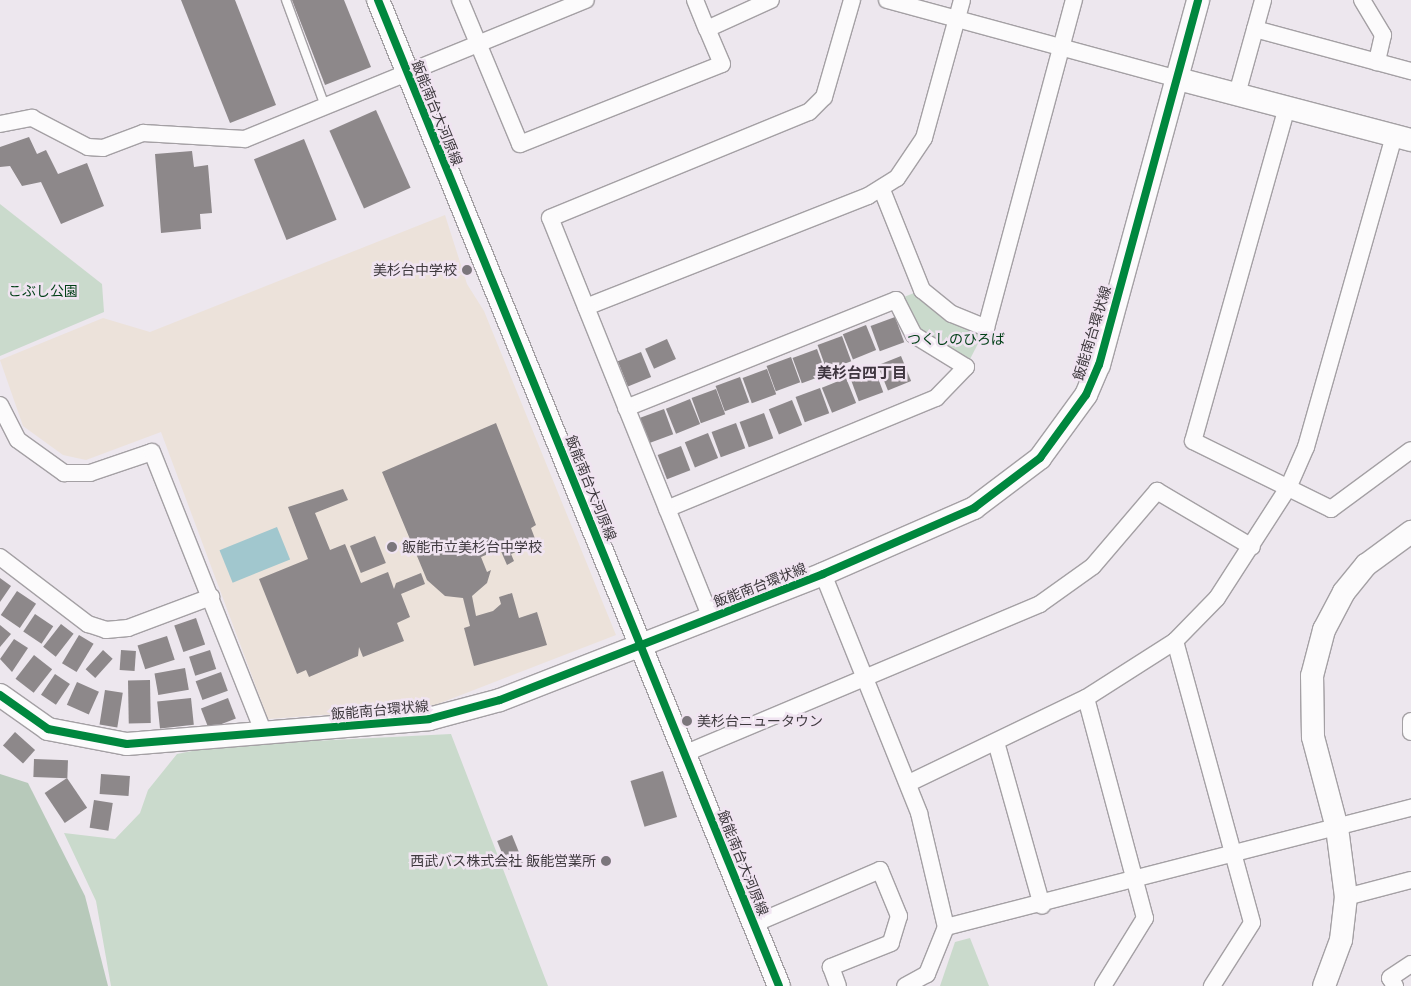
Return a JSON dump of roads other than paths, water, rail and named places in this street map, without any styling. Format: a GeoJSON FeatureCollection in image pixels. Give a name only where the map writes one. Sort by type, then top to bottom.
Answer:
{"type":"FeatureCollection","features":[{"type":"Feature","properties":{"kind":"street","name":"飯能南台大河原線"},"geometry":{"type":"LineString","coordinates":[[378,0],[686,753],[779,986]]}},
{"type":"Feature","properties":{"kind":"street"},"geometry":{"type":"LineString","coordinates":[[460,0],[520,144],[722,64],[695,0]]}},
{"type":"Feature","properties":{"kind":"street"},"geometry":{"type":"LineString","coordinates":[[707,29],[771,0]]}},
{"type":"Feature","properties":{"kind":"street"},"geometry":{"type":"LineString","coordinates":[[711,618],[550,218],[809,112],[824,97],[852,0]]}},
{"type":"Feature","properties":{"kind":"street"},"geometry":{"type":"LineString","coordinates":[[886,0],[1402,137],[1306,447],[1288,488],[1252,547],[1217,598],[1175,641],[1086,698],[908,784]]}},
{"type":"Feature","properties":{"kind":"street"},"geometry":{"type":"LineString","coordinates":[[586,307],[882,190],[912,161],[924,138],[962,0]]}},
{"type":"Feature","properties":{"kind":"street"},"geometry":{"type":"LineString","coordinates":[[882,190],[922,290],[952,314],[986,328],[1074,0]]}},
{"type":"Feature","properties":{"kind":"street","name":"飯能南台環状線"},"geometry":{"type":"LineString","coordinates":[[0,694],[48,729],[90,740],[127,744],[263,731],[396,723],[469,710],[823,574],[974,508],[1040,458],[1068,422],[1098,365],[1178,79],[1198,0]]}},
{"type":"Feature","properties":{"kind":"street"},"geometry":{"type":"LineString","coordinates":[[1237,94],[1263,0]]}},
{"type":"Feature","properties":{"kind":"street"},"geometry":{"type":"LineString","coordinates":[[1362,0],[1383,35],[1377,62]]}},
{"type":"Feature","properties":{"kind":"street"},"geometry":{"type":"LineString","coordinates":[[0,124],[32,118],[88,147],[103,148],[143,133],[244,139],[582,1]]}},
{"type":"Feature","properties":{"kind":"street"},"geometry":{"type":"LineString","coordinates":[[1255,29],[1411,71]]}},
{"type":"Feature","properties":{"kind":"street"},"geometry":{"type":"LineString","coordinates":[[1287,107],[1193,441],[1331,509],[1411,450]]}},
{"type":"Feature","properties":{"kind":"street"},"geometry":{"type":"LineString","coordinates":[[626,408],[896,300],[914,335],[966,367],[936,398],[667,509]]}},
{"type":"Feature","properties":{"kind":"street"},"geometry":{"type":"LineString","coordinates":[[0,405],[10,431],[64,473],[90,473],[152,452],[263,731]]}},
{"type":"Feature","properties":{"kind":"street"},"geometry":{"type":"LineString","coordinates":[[686,753],[1040,604],[1093,566],[1157,491],[1252,547]]}},
{"type":"Feature","properties":{"kind":"street"},"geometry":{"type":"LineString","coordinates":[[1324,986],[1340,940],[1346,896],[1337,828],[1312,737],[1310,707],[1316,651],[1344,592],[1366,565],[1411,532]]}},
{"type":"Feature","properties":{"kind":"street"},"geometry":{"type":"LineString","coordinates":[[0,557],[88,624],[106,630],[128,628],[211,597]]}},
{"type":"Feature","properties":{"kind":"street"},"geometry":{"type":"LineString","coordinates":[[823,574],[908,784],[946,927],[927,974],[905,986]]}},
{"type":"Feature","properties":{"kind":"street"},"geometry":{"type":"LineString","coordinates":[[1175,641],[1232,856],[1252,923],[1212,986]]}},
{"type":"Feature","properties":{"kind":"street"},"geometry":{"type":"LineString","coordinates":[[1086,698],[1145,918],[1103,986]]}},
{"type":"Feature","properties":{"kind":"street"},"geometry":{"type":"LineString","coordinates":[[1411,721],[1411,732]]}},
{"type":"Feature","properties":{"kind":"street"},"geometry":{"type":"LineString","coordinates":[[996,742],[1042,906]]}},
{"type":"Feature","properties":{"kind":"street"},"geometry":{"type":"LineString","coordinates":[[946,927],[1042,906],[1136,882],[1411,808]]}},
{"type":"Feature","properties":{"kind":"street"},"geometry":{"type":"LineString","coordinates":[[754,924],[880,870],[900,916],[891,943],[831,967],[838,986]]}},
{"type":"Feature","properties":{"kind":"street"},"geometry":{"type":"LineString","coordinates":[[1346,896],[1411,880]]}},
{"type":"Feature","properties":{"kind":"street"},"geometry":{"type":"LineString","coordinates":[[1395,986],[1390,978],[1411,964]]}},
{"type":"Feature","properties":{"kind":"lane"},"geometry":{"type":"LineString","coordinates":[[286,0],[325,106]]}},
{"type":"Feature","properties":{"kind":"water"},"geometry":{"type":"Polygon","coordinates":[[[277,527],[290,559],[233,583],[220,550],[277,527]]]}},
{"type":"Feature","properties":{"kind":"place","name":"美杉台中学校"},"geometry":{"type":"Point","coordinates":[467,270]}},
{"type":"Feature","properties":{"kind":"place","name":"飯能市立美杉台中学校"},"geometry":{"type":"Point","coordinates":[392,547]}},
{"type":"Feature","properties":{"kind":"place","name":"美杉台ニュータウン"},"geometry":{"type":"Point","coordinates":[687,721]}},
{"type":"Feature","properties":{"kind":"place","name":"西武バス株式会社 飯能営業所"},"geometry":{"type":"Point","coordinates":[606,861]}},
{"type":"Feature","properties":{"kind":"district","name":"美杉台四丁目"},"geometry":{"type":"Point","coordinates":[862,373]}},
{"type":"Feature","properties":{"kind":"park label","name":"こぶし公園"},"geometry":{"type":"Point","coordinates":[43,291]}},
{"type":"Feature","properties":{"kind":"park label","name":"つくしのひろば"},"geometry":{"type":"Point","coordinates":[956,339]}}]}
